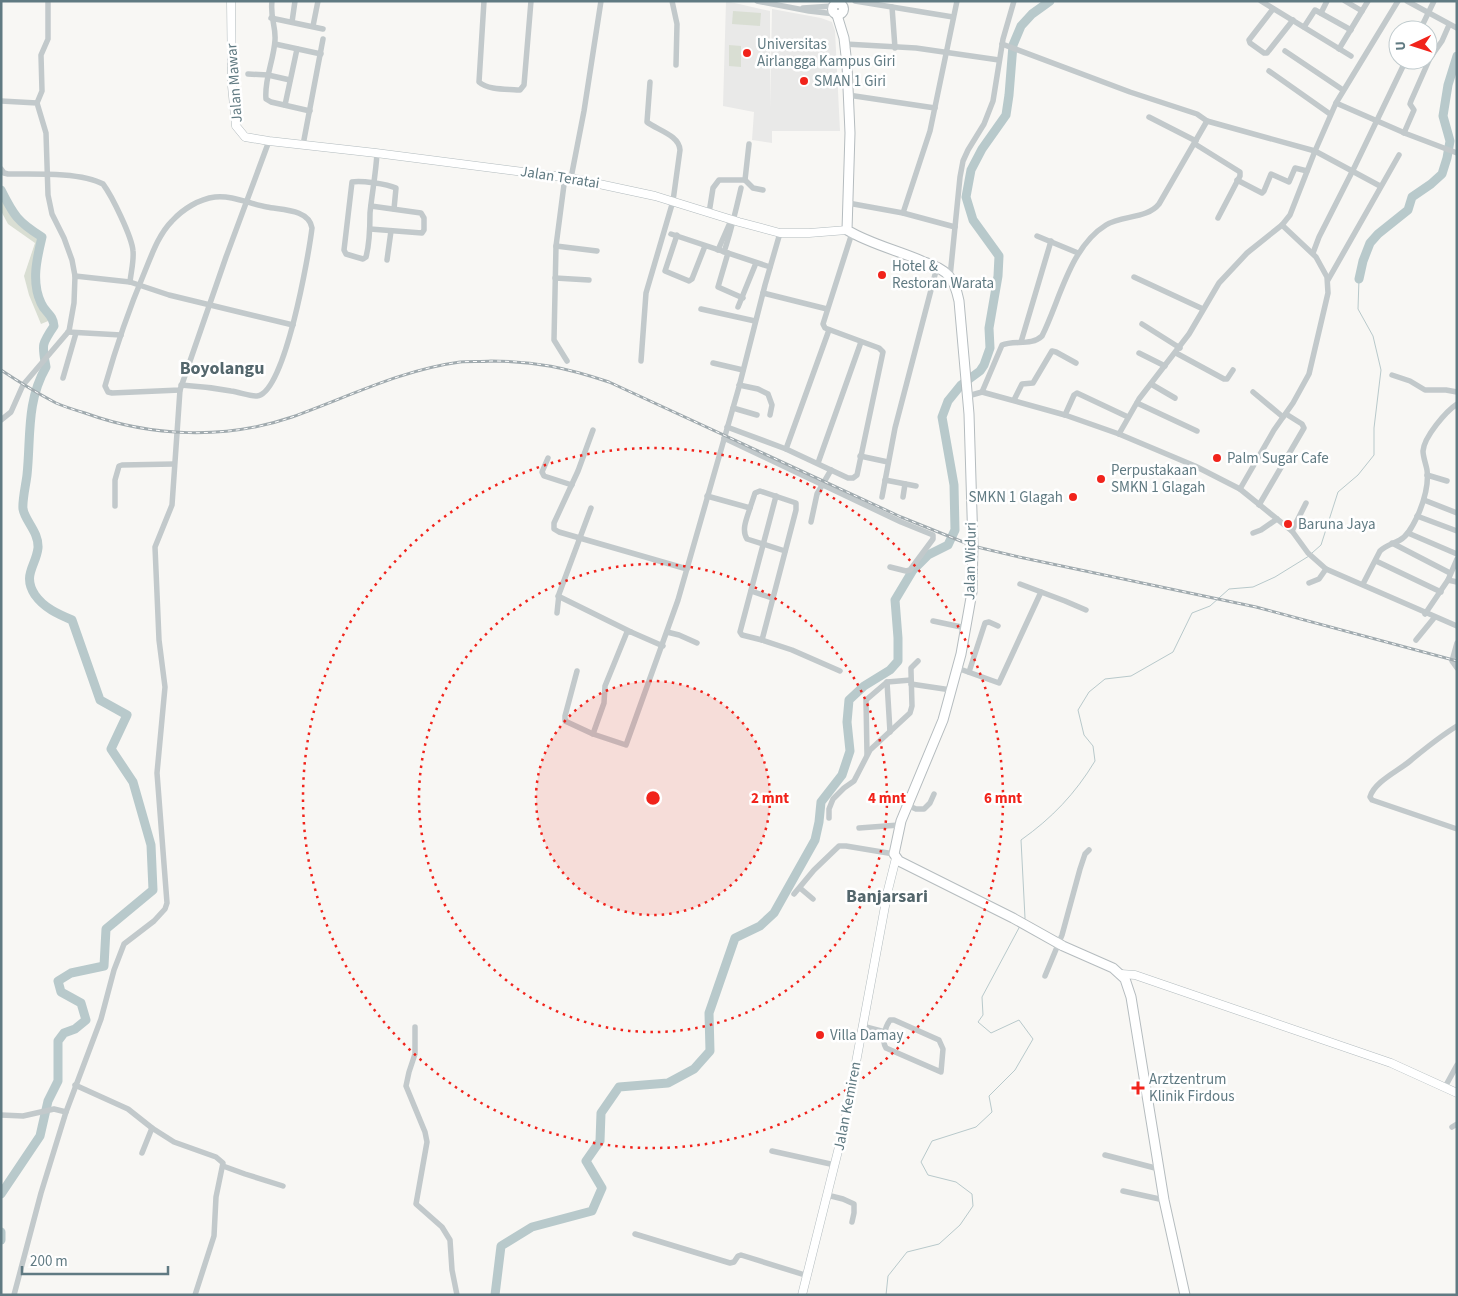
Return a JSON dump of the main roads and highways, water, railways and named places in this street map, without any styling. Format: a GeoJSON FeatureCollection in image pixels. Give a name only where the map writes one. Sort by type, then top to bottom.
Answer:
{"type":"FeatureCollection","features":[{"type":"Feature","properties":{"kind":"main road","name":"Jalan Widuri"},"geometry":{"type":"LineString","coordinates":[[838,7],[845,41],[850,133],[849,232],[869,242],[898,250],[937,267],[950,277],[959,301],[968,394],[973,566],[972,592],[966,628],[964,671],[951,690],[943,720],[911,807],[899,828],[895,856],[899,861],[1013,918],[1058,943],[1109,966],[1121,974],[1127,984],[1131,997],[1164,1200],[1185,1295]]}},
{"type":"Feature","properties":{"kind":"waterway"},"geometry":{"type":"LineString","coordinates":[[495,1295],[501,1246],[532,1227],[592,1211],[602,1188],[586,1161],[600,1141],[601,1113],[619,1087],[668,1083],[694,1069],[710,1051],[709,1013],[735,938],[760,926],[774,913],[815,840],[821,802],[842,775],[850,751],[847,722],[849,700],[864,686],[890,670],[898,661],[895,600],[913,570],[928,555],[948,545],[955,530],[954,485],[942,417],[948,401],[961,385],[980,371],[984,365],[990,348],[989,328],[998,276],[999,256],[973,220],[966,197],[971,170],[982,149],[1006,115],[1013,45],[1021,26],[1032,14],[1050,1]]}},
{"type":"Feature","properties":{"kind":"waterway"},"geometry":{"type":"LineString","coordinates":[[1359,279],[1370,243],[1378,234],[1408,210],[1412,197],[1442,174],[1450,141],[1443,116],[1448,85],[1457,56]]}},
{"type":"Feature","properties":{"kind":"waterway"},"geometry":{"type":"LineString","coordinates":[[1,190],[17,218],[42,237],[37,262],[36,287],[41,303],[51,316],[54,326],[44,345],[46,367],[35,393],[32,407],[24,497],[24,513],[38,542],[37,554],[30,576],[31,588],[43,604],[72,620],[100,700],[127,715],[111,749],[133,782],[151,845],[153,890],[106,929],[104,966],[71,973],[58,981],[61,992],[81,1003],[86,1020],[75,1029],[64,1033],[58,1041],[58,1081],[48,1101],[40,1136],[1,1194]]}},
{"type":"Feature","properties":{"kind":"waterway"},"geometry":{"type":"LineString","coordinates":[[1312,553],[1321,545],[1338,492],[1358,475],[1374,455],[1374,428],[1381,370],[1373,336],[1358,309],[1359,279]]}},
{"type":"Feature","properties":{"kind":"waterway"},"geometry":{"type":"LineString","coordinates":[[1024,921],[1021,840],[1062,805],[1095,761],[1093,746],[1084,735],[1078,710],[1089,692],[1105,679],[1131,676],[1173,652],[1192,613],[1210,606],[1229,589],[1253,587],[1275,577],[1309,556]]}},
{"type":"Feature","properties":{"kind":"waterway"},"geometry":{"type":"LineString","coordinates":[[886,1295],[888,1276],[907,1252],[939,1244],[960,1225],[973,1206],[972,1194],[956,1182],[928,1175],[921,1162],[932,1141],[976,1127],[992,1112],[989,1096],[1015,1070],[1033,1039],[1019,1020],[991,1033],[978,1022],[983,1015],[982,997],[1020,926]]}},
{"type":"Feature","properties":{"kind":"waterway"},"geometry":{"type":"LineString","coordinates":[[1,1232],[1,1240]]}},
{"type":"Feature","properties":{"kind":"railway"},"geometry":{"type":"LineString","coordinates":[[1,370],[56,403],[70,408],[136,427],[188,433],[241,429],[267,424],[292,417],[375,385],[438,366],[460,362],[491,361],[522,362],[551,366],[609,382],[901,517],[973,546],[1256,607],[1457,661]]}},
{"type":"Feature","properties":{"kind":"place","name":"Universitas Airlangga Kampus Giri"},"geometry":{"type":"Point","coordinates":[747,53]}},
{"type":"Feature","properties":{"kind":"place","name":"SMAN 1 Giri"},"geometry":{"type":"Point","coordinates":[804,81]}},
{"type":"Feature","properties":{"kind":"place","name":"Hotel & Restoran Warata"},"geometry":{"type":"Point","coordinates":[882,275]}},
{"type":"Feature","properties":{"kind":"place","name":"Palm Sugar Cafe"},"geometry":{"type":"Point","coordinates":[1217,458]}},
{"type":"Feature","properties":{"kind":"place","name":"Perpustakaan SMKN 1 Glagah"},"geometry":{"type":"Point","coordinates":[1101,479]}},
{"type":"Feature","properties":{"kind":"place","name":"SMKN 1 Glagah"},"geometry":{"type":"Point","coordinates":[1073,497]}},
{"type":"Feature","properties":{"kind":"place","name":"Baruna Jaya"},"geometry":{"type":"Point","coordinates":[1288,524]}},
{"type":"Feature","properties":{"kind":"place","name":"Villa Damay"},"geometry":{"type":"Point","coordinates":[820,1035]}},
{"type":"Feature","properties":{"kind":"place","name":"Arztzentrum Klinik Firdous"},"geometry":{"type":"Point","coordinates":[1138,1088]}},
{"type":"Feature","properties":{"kind":"district","name":"Boyolangu"},"geometry":{"type":"Point","coordinates":[222,368]}},
{"type":"Feature","properties":{"kind":"district","name":"Banjarsari"},"geometry":{"type":"Point","coordinates":[887,896]}}]}
